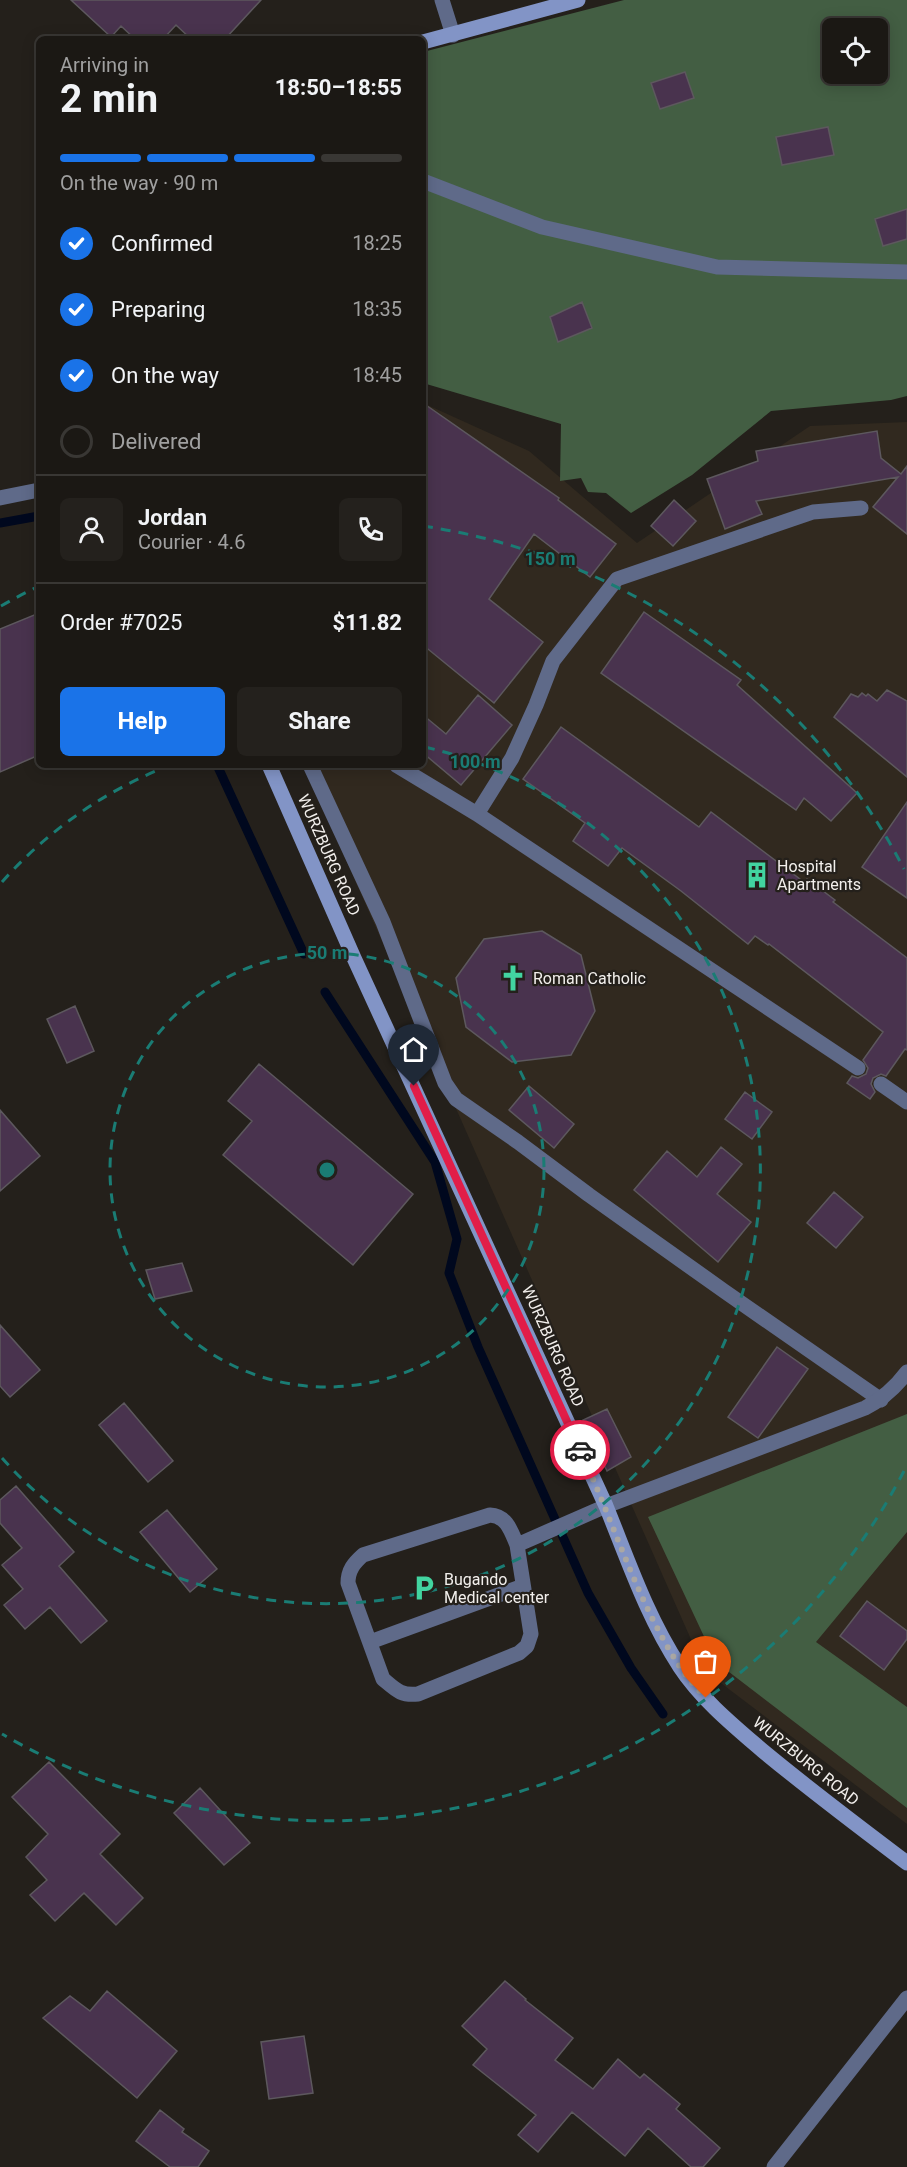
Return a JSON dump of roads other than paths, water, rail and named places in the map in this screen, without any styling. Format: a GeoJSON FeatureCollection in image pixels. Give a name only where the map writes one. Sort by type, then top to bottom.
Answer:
{"type":"FeatureCollection","features":[{"type":"Feature","properties":{"kind":"main road"},"geometry":{"type":"LineString","coordinates":[[426,41],[579,0]]}},
{"type":"Feature","properties":{"kind":"main road","name":"WURZBURG ROAD"},"geometry":{"type":"LineString","coordinates":[[270,768],[354,958],[606,1506],[642,1596],[662,1638],[687,1676],[739,1730],[807,1787],[907,1863]]}},
{"type":"Feature","properties":{"kind":"street"},"geometry":{"type":"LineString","coordinates":[[442,0],[453,34]]}},
{"type":"Feature","properties":{"kind":"street"},"geometry":{"type":"LineString","coordinates":[[426,182],[542,227],[717,267],[907,272]]}},
{"type":"Feature","properties":{"kind":"street"},"geometry":{"type":"LineString","coordinates":[[0,498],[36,491]]}},
{"type":"Feature","properties":{"kind":"street"},"geometry":{"type":"LineString","coordinates":[[477,814],[512,758],[553,661],[617,579],[813,512],[861,508]]}},
{"type":"Feature","properties":{"kind":"street"},"geometry":{"type":"LineString","coordinates":[[311,768],[383,922],[445,1083],[456,1099],[881,1400]]}},
{"type":"Feature","properties":{"kind":"street"},"geometry":{"type":"LineString","coordinates":[[401,768],[477,814],[858,1068]]}},
{"type":"Feature","properties":{"kind":"street"},"geometry":{"type":"LineString","coordinates":[[881,1084],[907,1102]]}},
{"type":"Feature","properties":{"kind":"street"},"geometry":{"type":"LineString","coordinates":[[517,1545],[606,1506],[854,1412],[881,1400],[896,1387],[907,1372]]}},
{"type":"Feature","properties":{"kind":"street"},"geometry":{"type":"LineString","coordinates":[[490,1515],[506,1521],[517,1545],[531,1634],[527,1646],[519,1653],[418,1694],[406,1695],[383,1679],[348,1583],[348,1574],[354,1563],[363,1555],[490,1515]]}},
{"type":"Feature","properties":{"kind":"street"},"geometry":{"type":"LineString","coordinates":[[370,1642],[524,1586]]}},
{"type":"Feature","properties":{"kind":"street"},"geometry":{"type":"LineString","coordinates":[[774,2167],[907,1998]]}},
{"type":"Feature","properties":{"kind":"waterway"},"geometry":{"type":"LineString","coordinates":[[0,523],[36,517]]}},
{"type":"Feature","properties":{"kind":"waterway"},"geometry":{"type":"LineString","coordinates":[[218,768],[304,954]]}},
{"type":"Feature","properties":{"kind":"waterway"},"geometry":{"type":"LineString","coordinates":[[325,992],[435,1162],[457,1239],[449,1273],[478,1347],[588,1593],[631,1668],[663,1714]]}},
{"type":"Feature","properties":{"kind":"place","name":"Hospital Apartments"},"geometry":{"type":"Point","coordinates":[757,875]}},
{"type":"Feature","properties":{"kind":"place","name":"Roman Catholic"},"geometry":{"type":"Point","coordinates":[513,978]}},
{"type":"Feature","properties":{"kind":"place","name":"Bugando Medical center"},"geometry":{"type":"Point","coordinates":[424,1588]}}]}
